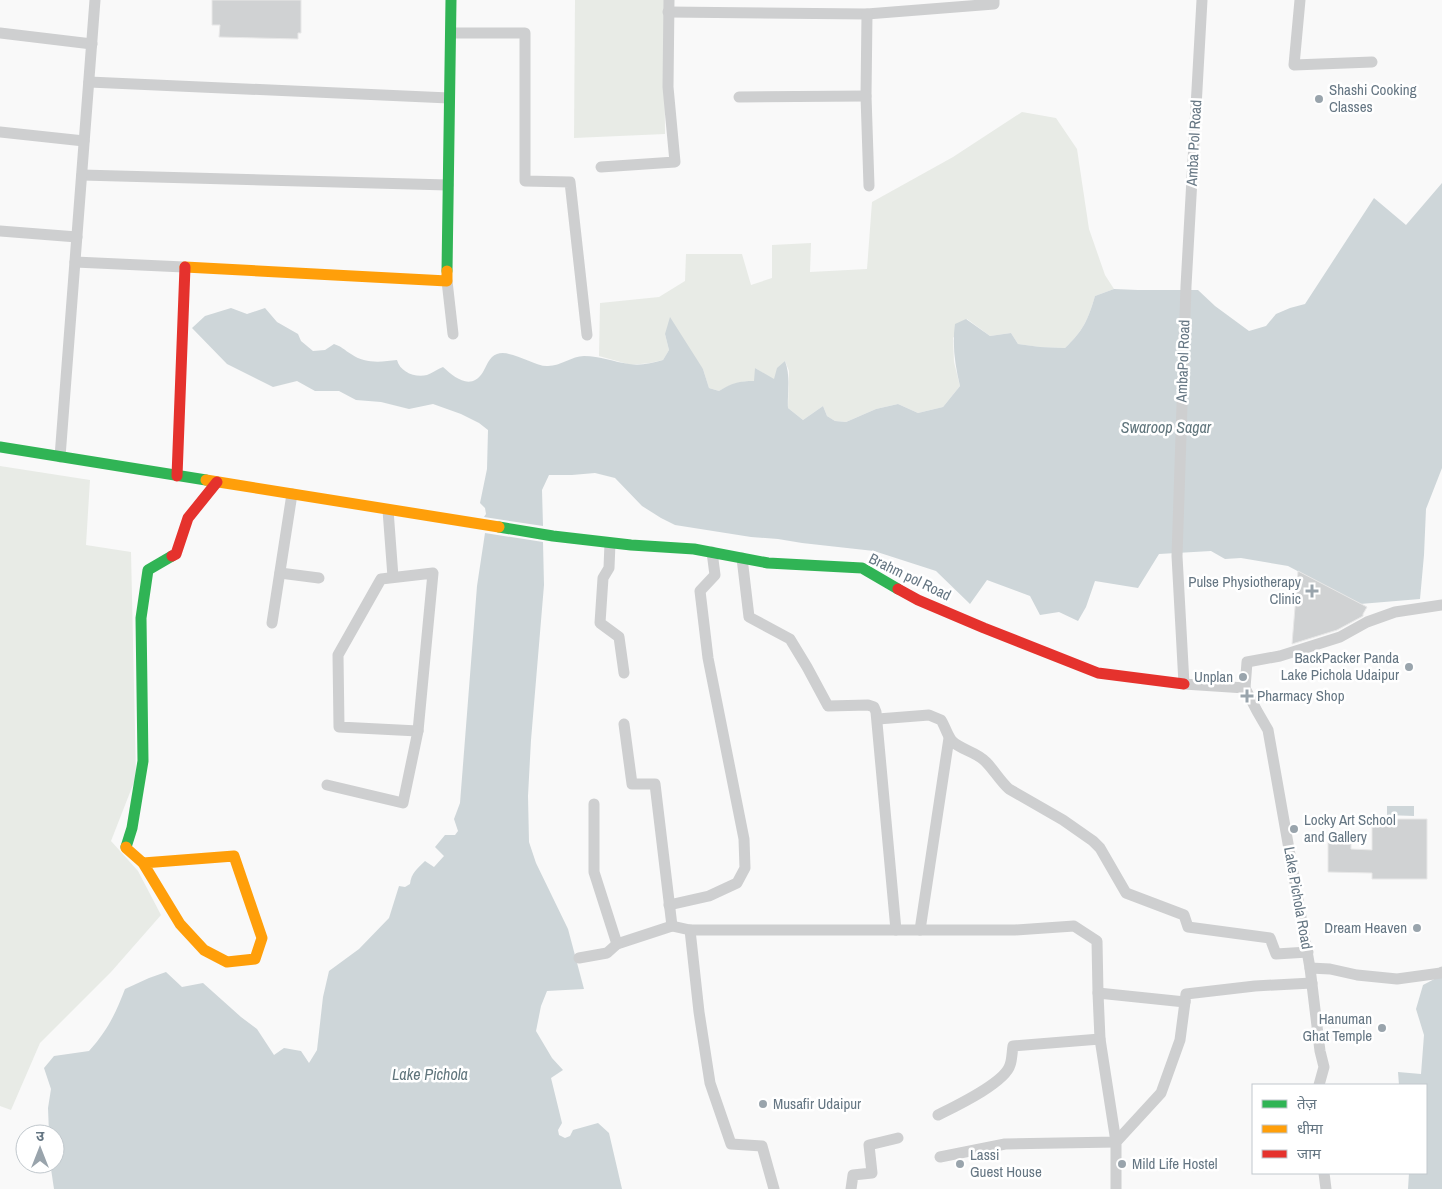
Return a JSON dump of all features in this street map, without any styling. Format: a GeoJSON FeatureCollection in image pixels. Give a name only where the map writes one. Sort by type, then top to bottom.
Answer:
{"type":"FeatureCollection","features":[{"type":"Feature","properties":{"kind":"street"},"geometry":{"type":"LineString","coordinates":[[60,457],[95,0]]}},
{"type":"Feature","properties":{"kind":"street"},"geometry":{"type":"LineString","coordinates":[[451,0],[447,281],[454,334]]}},
{"type":"Feature","properties":{"kind":"street"},"geometry":{"type":"LineString","coordinates":[[601,167],[675,162],[668,87],[669,0]]}},
{"type":"Feature","properties":{"kind":"street"},"geometry":{"type":"LineString","coordinates":[[668,12],[868,14],[994,4],[994,0]]}},
{"type":"Feature","properties":{"kind":"street","name":"Amba Pol Road"},"geometry":{"type":"LineString","coordinates":[[1186,286],[1202,0]]}},
{"type":"Feature","properties":{"kind":"street"},"geometry":{"type":"LineString","coordinates":[[1300,0],[1294,65],[1372,62]]}},
{"type":"Feature","properties":{"kind":"street"},"geometry":{"type":"LineString","coordinates":[[868,14],[866,96],[869,186]]}},
{"type":"Feature","properties":{"kind":"street"},"geometry":{"type":"LineString","coordinates":[[0,33],[92,44]]}},
{"type":"Feature","properties":{"kind":"street"},"geometry":{"type":"LineString","coordinates":[[450,33],[525,33],[525,181],[570,182],[587,336]]}},
{"type":"Feature","properties":{"kind":"street"},"geometry":{"type":"LineString","coordinates":[[89,82],[450,98]]}},
{"type":"Feature","properties":{"kind":"street"},"geometry":{"type":"LineString","coordinates":[[739,97],[866,96]]}},
{"type":"Feature","properties":{"kind":"street"},"geometry":{"type":"LineString","coordinates":[[0,132],[84,141]]}},
{"type":"Feature","properties":{"kind":"street"},"geometry":{"type":"LineString","coordinates":[[82,175],[448,185]]}},
{"type":"Feature","properties":{"kind":"street"},"geometry":{"type":"LineString","coordinates":[[0,231],[77,237]]}},
{"type":"Feature","properties":{"kind":"street"},"geometry":{"type":"LineString","coordinates":[[75,262],[447,281]]}},
{"type":"Feature","properties":{"kind":"street"},"geometry":{"type":"LineString","coordinates":[[177,476],[184,267]]}},
{"type":"Feature","properties":{"kind":"street","name":"AmbaPol Road"},"geometry":{"type":"LineString","coordinates":[[1184,684],[1177,556],[1186,286]]}},
{"type":"Feature","properties":{"kind":"street","name":"Brahm pol Road"},"geometry":{"type":"LineString","coordinates":[[0,447],[553,536],[610,543],[694,549],[768,563],[862,568],[918,600],[1098,673],[1184,684]]}},
{"type":"Feature","properties":{"kind":"street"},"geometry":{"type":"LineString","coordinates":[[143,863],[234,856],[262,938],[255,959],[227,962],[204,950],[180,924],[143,863],[126,848],[132,828],[143,761],[141,618],[148,570],[176,554],[188,518],[217,482]]}},
{"type":"Feature","properties":{"kind":"street"},"geometry":{"type":"LineString","coordinates":[[272,623],[292,494]]}},
{"type":"Feature","properties":{"kind":"street"},"geometry":{"type":"LineString","coordinates":[[388,510],[393,577]]}},
{"type":"Feature","properties":{"kind":"street"},"geometry":{"type":"LineString","coordinates":[[610,543],[609,568],[603,578],[600,623],[619,637],[624,673]]}},
{"type":"Feature","properties":{"kind":"street"},"geometry":{"type":"LineString","coordinates":[[669,905],[709,896],[737,883],[745,868],[744,839],[708,658],[700,591],[715,575],[712,552]]}},
{"type":"Feature","properties":{"kind":"street"},"geometry":{"type":"LineString","coordinates":[[742,558],[750,617],[790,638],[828,706],[868,705],[874,707],[878,718],[896,930]]}},
{"type":"Feature","properties":{"kind":"street"},"geometry":{"type":"LineString","coordinates":[[280,573],[319,578]]}},
{"type":"Feature","properties":{"kind":"street"},"geometry":{"type":"LineString","coordinates":[[327,785],[403,803],[418,731],[432,573],[381,579],[338,655],[339,727],[418,731]]}},
{"type":"Feature","properties":{"kind":"street"},"geometry":{"type":"LineString","coordinates":[[1184,684],[1245,688],[1247,662],[1280,656],[1340,637],[1367,622],[1395,612],[1442,605]]}},
{"type":"Feature","properties":{"kind":"street","name":"Lake Pichola Road"},"geometry":{"type":"LineString","coordinates":[[1245,688],[1268,730],[1308,952],[1320,1051],[1324,1067],[1319,1084]]}},
{"type":"Feature","properties":{"kind":"street"},"geometry":{"type":"LineString","coordinates":[[878,718],[924,715],[935,716],[941,720],[949,738],[956,745],[981,757],[1010,789],[1093,841],[1100,848],[1126,893],[1184,915],[1188,927],[1270,938],[1276,954],[1308,952]]}},
{"type":"Feature","properties":{"kind":"street"},"geometry":{"type":"LineString","coordinates":[[624,724],[632,784],[655,784],[672,926]]}},
{"type":"Feature","properties":{"kind":"street"},"geometry":{"type":"LineString","coordinates":[[920,930],[949,738]]}},
{"type":"Feature","properties":{"kind":"street"},"geometry":{"type":"LineString","coordinates":[[594,804],[594,872],[617,944]]}},
{"type":"Feature","properties":{"kind":"street"},"geometry":{"type":"LineString","coordinates":[[578,958],[607,953],[617,944],[672,926],[690,930],[1015,930],[1074,926],[1097,941],[1100,1038],[1116,1142],[1116,1189]]}},
{"type":"Feature","properties":{"kind":"street"},"geometry":{"type":"LineString","coordinates":[[690,930],[699,1012],[710,1083],[731,1144],[762,1146],[774,1189]]}},
{"type":"Feature","properties":{"kind":"street"},"geometry":{"type":"LineString","coordinates":[[1310,968],[1330,969],[1358,975],[1397,979],[1442,972]]}},
{"type":"Feature","properties":{"kind":"street"},"geometry":{"type":"LineString","coordinates":[[940,1157],[1005,1144],[1116,1142],[1161,1093],[1180,1040],[1186,994],[1312,982]]}},
{"type":"Feature","properties":{"kind":"street"},"geometry":{"type":"LineString","coordinates":[[1098,993],[1185,1002]]}},
{"type":"Feature","properties":{"kind":"street"},"geometry":{"type":"LineString","coordinates":[[938,1115],[993,1085],[1010,1067],[1013,1046],[1100,1038]]}},
{"type":"Feature","properties":{"kind":"street"},"geometry":{"type":"LineString","coordinates":[[851,1189],[853,1175],[872,1173],[869,1145],[898,1138]]}},
{"type":"Feature","properties":{"kind":"street"},"geometry":{"type":"LineString","coordinates":[[1324,1174],[1326,1189]]}},
{"type":"Feature","properties":{"kind":"shaded area"},"geometry":{"type":"Polygon","coordinates":[[[575,0],[664,0],[665,134],[574,138],[575,0]]]}},
{"type":"Feature","properties":{"kind":"shaded area"},"geometry":{"type":"Polygon","coordinates":[[[1022,112],[1056,118],[1077,149],[1089,229],[1105,275],[1114,289],[1095,296],[1084,325],[1065,348],[1018,344],[1011,333],[990,336],[967,319],[953,338],[954,362],[960,386],[943,407],[918,413],[898,404],[876,409],[846,422],[835,421],[827,416],[823,406],[803,420],[788,408],[789,371],[785,361],[774,380],[755,368],[755,381],[736,383],[719,391],[709,388],[703,369],[665,334],[669,350],[663,360],[631,365],[599,356],[600,303],[659,297],[685,281],[686,254],[742,254],[751,285],[772,278],[772,245],[811,243],[810,272],[867,269],[872,202],[953,157],[1022,112]]]}},
{"type":"Feature","properties":{"kind":"shaded area"},"geometry":{"type":"Polygon","coordinates":[[[0,466],[90,480],[86,545],[131,552],[136,777],[111,841],[138,871],[161,915],[111,972],[40,1043],[11,1110],[0,1106],[0,466]]]}},
{"type":"Feature","properties":{"kind":"water","name":"Swaroop Sagar"},"geometry":{"type":"Polygon","coordinates":[[[1442,183],[1442,468],[1426,509],[1420,599],[1360,604],[1288,566],[1241,558],[1225,559],[1211,551],[1159,554],[1138,588],[1095,581],[1086,607],[1078,621],[1059,612],[1040,615],[1030,596],[987,580],[970,604],[936,571],[874,551],[751,537],[675,525],[642,506],[615,478],[595,473],[549,475],[542,490],[543,526],[484,517],[486,514],[485,508],[480,503],[487,469],[488,430],[479,423],[433,404],[409,409],[381,402],[356,400],[339,391],[315,391],[297,381],[273,387],[227,364],[192,328],[205,316],[231,308],[247,314],[265,308],[277,322],[298,334],[301,341],[313,351],[325,350],[334,344],[367,361],[397,360],[401,368],[413,375],[427,375],[443,367],[463,381],[468,382],[478,378],[492,357],[503,353],[543,366],[584,356],[633,365],[663,360],[669,350],[665,334],[670,317],[703,369],[709,388],[719,391],[736,383],[754,381],[755,368],[774,379],[777,368],[785,361],[788,379],[788,408],[803,420],[823,406],[827,416],[835,421],[846,422],[876,409],[898,404],[918,413],[943,407],[960,386],[954,355],[954,332],[955,324],[966,319],[990,336],[1011,333],[1018,344],[1065,348],[1084,325],[1095,296],[1114,289],[1198,290],[1215,306],[1249,331],[1266,326],[1276,314],[1305,304],[1374,198],[1406,225],[1442,183]]]}},
{"type":"Feature","properties":{"kind":"water","name":"Lake Pichola"},"geometry":{"type":"Polygon","coordinates":[[[485,533],[543,542],[544,585],[528,796],[529,842],[536,863],[568,929],[584,989],[547,991],[541,1006],[536,1031],[552,1058],[563,1070],[551,1078],[562,1123],[558,1130],[559,1135],[565,1138],[570,1136],[573,1130],[598,1123],[609,1133],[622,1189],[54,1189],[52,1174],[65,1174],[65,1124],[49,1124],[48,1108],[51,1089],[44,1068],[54,1056],[89,1051],[101,1037],[110,1022],[125,989],[166,972],[182,987],[203,983],[257,1029],[274,1055],[284,1048],[301,1051],[309,1063],[317,1050],[323,997],[329,971],[359,949],[389,918],[399,886],[405,887],[410,884],[413,874],[425,861],[434,867],[444,856],[435,847],[445,835],[455,835],[458,831],[454,819],[460,803],[477,586],[485,533]]]}},
{"type":"Feature","properties":{"kind":"water"},"geometry":{"type":"Polygon","coordinates":[[[1387,806],[1414,806],[1414,816],[1387,815],[1387,806]]]}},
{"type":"Feature","properties":{"kind":"water"},"geometry":{"type":"Polygon","coordinates":[[[1442,975],[1442,1189],[1408,1189],[1409,1174],[1427,1174],[1427,1084],[1399,1084],[1398,1072],[1421,1074],[1424,1035],[1416,1009],[1423,985],[1442,975]]]}},
{"type":"Feature","properties":{"kind":"building"},"geometry":{"type":"Polygon","coordinates":[[[212,0],[301,0],[301,33],[298,33],[298,39],[219,37],[220,25],[212,25],[212,0]]]}},
{"type":"Feature","properties":{"kind":"building"},"geometry":{"type":"Polygon","coordinates":[[[1298,571],[1367,607],[1363,616],[1337,630],[1292,644],[1298,571]]]}},
{"type":"Feature","properties":{"kind":"building"},"geometry":{"type":"Polygon","coordinates":[[[1372,819],[1427,819],[1427,879],[1372,879],[1372,873],[1328,872],[1328,833],[1351,833],[1351,849],[1372,850],[1372,819]]]}},
{"type":"Feature","properties":{"kind":"traffic: fast"},"geometry":{"type":"LineString","coordinates":[[447,271],[451,0]]}},
{"type":"Feature","properties":{"kind":"traffic: fast"},"geometry":{"type":"LineString","coordinates":[[0,447],[206,480]]}},
{"type":"Feature","properties":{"kind":"traffic: fast"},"geometry":{"type":"LineString","coordinates":[[499,527],[553,536],[631,545],[694,549],[768,563],[862,568],[898,589]]}},
{"type":"Feature","properties":{"kind":"traffic: fast"},"geometry":{"type":"LineString","coordinates":[[126,847],[132,828],[143,761],[141,618],[148,570],[172,556]]}},
{"type":"Feature","properties":{"kind":"traffic: slow"},"geometry":{"type":"LineString","coordinates":[[185,267],[447,281],[447,271]]}},
{"type":"Feature","properties":{"kind":"traffic: slow"},"geometry":{"type":"LineString","coordinates":[[206,480],[499,527]]}},
{"type":"Feature","properties":{"kind":"traffic: slow"},"geometry":{"type":"LineString","coordinates":[[126,847],[143,863],[180,924],[204,950],[227,962],[255,959],[262,938],[234,856],[143,863]]}},
{"type":"Feature","properties":{"kind":"traffic: jam"},"geometry":{"type":"LineString","coordinates":[[177,476],[185,267]]}},
{"type":"Feature","properties":{"kind":"traffic: jam"},"geometry":{"type":"LineString","coordinates":[[172,556],[176,554],[188,518],[217,482]]}},
{"type":"Feature","properties":{"kind":"traffic: jam"},"geometry":{"type":"LineString","coordinates":[[898,589],[918,600],[984,628],[1098,673],[1184,684]]}},
{"type":"Feature","properties":{"kind":"place","name":"Shashi Cooking Classes"},"geometry":{"type":"Point","coordinates":[1319,99]}},
{"type":"Feature","properties":{"kind":"place","name":"Pulse Physiotherapy Clinic"},"geometry":{"type":"Point","coordinates":[1312,591]}},
{"type":"Feature","properties":{"kind":"place","name":"BackPacker Panda Lake Pichola Udaipur"},"geometry":{"type":"Point","coordinates":[1409,667]}},
{"type":"Feature","properties":{"kind":"place","name":"Unplan"},"geometry":{"type":"Point","coordinates":[1243,677]}},
{"type":"Feature","properties":{"kind":"place","name":"Pharmacy Shop"},"geometry":{"type":"Point","coordinates":[1247,696]}},
{"type":"Feature","properties":{"kind":"place","name":"Locky Art School and Gallery"},"geometry":{"type":"Point","coordinates":[1294,829]}},
{"type":"Feature","properties":{"kind":"place","name":"Dream Heaven"},"geometry":{"type":"Point","coordinates":[1417,928]}},
{"type":"Feature","properties":{"kind":"place","name":"Hanuman Ghat Temple"},"geometry":{"type":"Point","coordinates":[1382,1028]}},
{"type":"Feature","properties":{"kind":"place","name":"Musafir Udaipur"},"geometry":{"type":"Point","coordinates":[763,1104]}},
{"type":"Feature","properties":{"kind":"place","name":"Lassi Guest House"},"geometry":{"type":"Point","coordinates":[960,1164]}},
{"type":"Feature","properties":{"kind":"place","name":"Mild Life Hostel"},"geometry":{"type":"Point","coordinates":[1122,1164]}}]}
